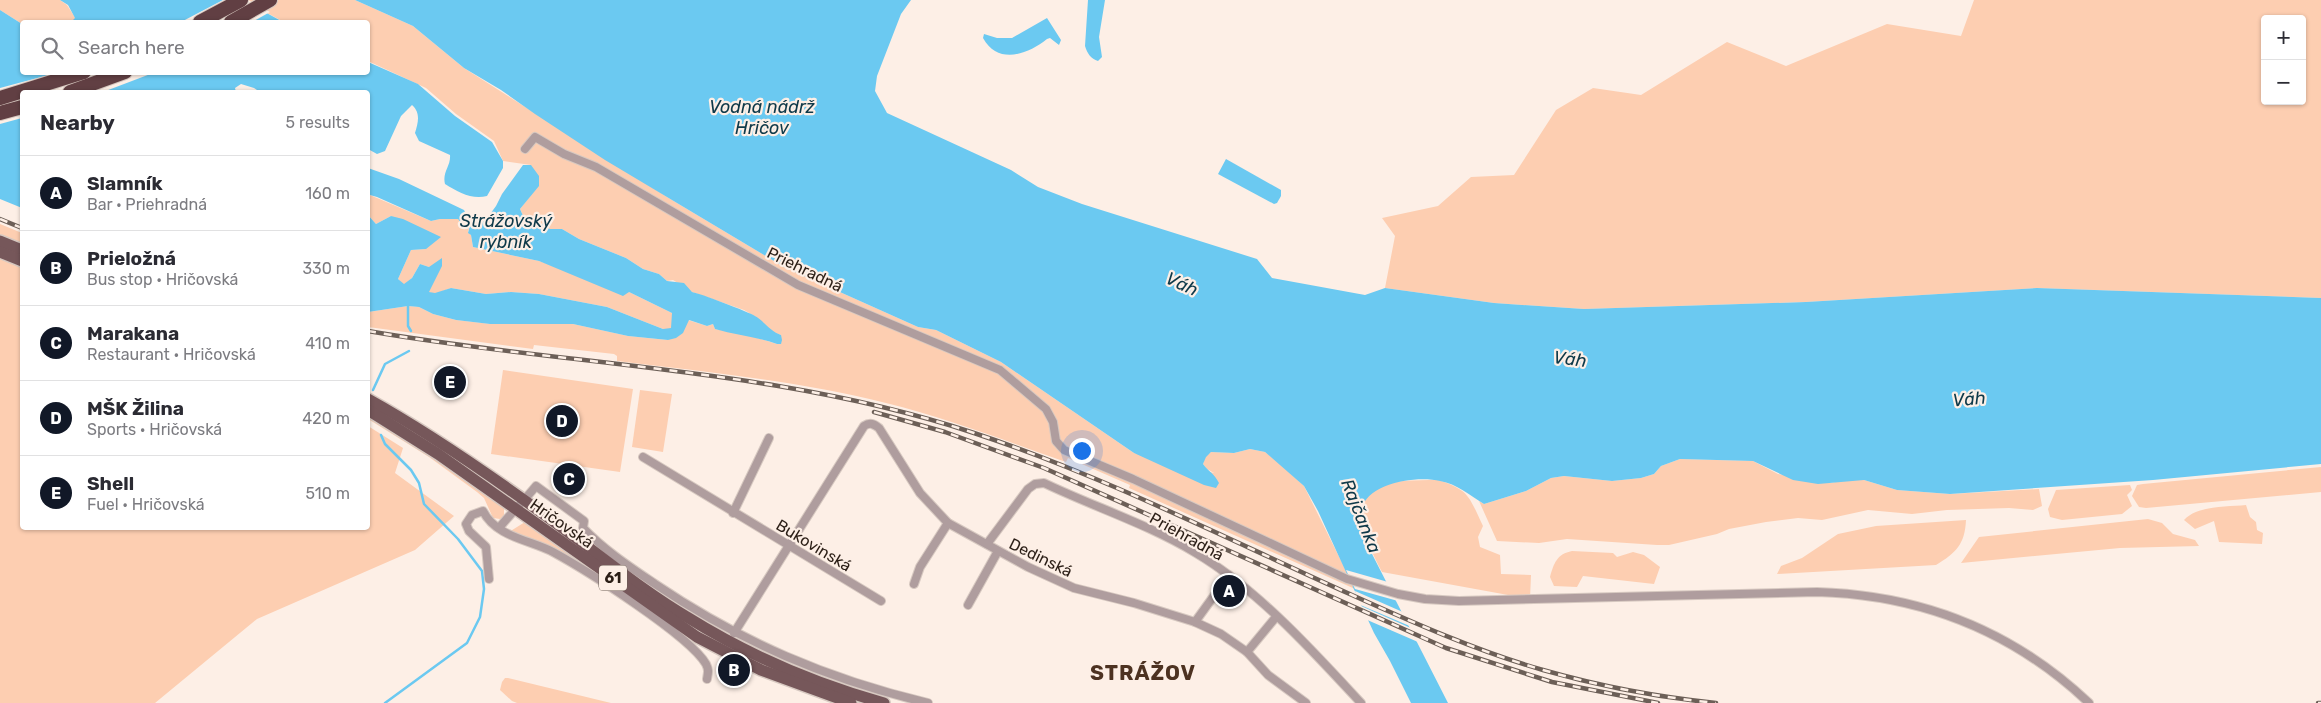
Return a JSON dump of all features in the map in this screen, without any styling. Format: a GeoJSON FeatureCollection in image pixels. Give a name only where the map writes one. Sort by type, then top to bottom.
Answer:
{"type":"FeatureCollection","features":[{"type":"Feature","properties":{"kind":"highway"},"geometry":{"type":"LineString","coordinates":[[204,20],[241,0]]}},
{"type":"Feature","properties":{"kind":"highway"},"geometry":{"type":"LineString","coordinates":[[235,20],[270,0]]}},
{"type":"Feature","properties":{"kind":"highway"},"geometry":{"type":"LineString","coordinates":[[26,90],[74,75]]}},
{"type":"Feature","properties":{"kind":"highway"},"geometry":{"type":"LineString","coordinates":[[76,90],[117,75]]}},
{"type":"Feature","properties":{"kind":"highway"},"geometry":{"type":"LineString","coordinates":[[0,98],[20,92]]}},
{"type":"Feature","properties":{"kind":"highway"},"geometry":{"type":"LineString","coordinates":[[0,113],[20,108]]}},
{"type":"Feature","properties":{"kind":"main road"},"geometry":{"type":"LineString","coordinates":[[0,241],[20,249]]}},
{"type":"Feature","properties":{"kind":"main road"},"geometry":{"type":"LineString","coordinates":[[0,252],[20,260]]}},
{"type":"Feature","properties":{"kind":"main road","name":"Hričovská"},"geometry":{"type":"LineString","coordinates":[[370,400],[440,443],[576,538],[651,594],[724,639],[796,674],[884,703]]}},
{"type":"Feature","properties":{"kind":"main road","name":"Hričovská"},"geometry":{"type":"LineString","coordinates":[[370,411],[438,454],[653,608],[718,650],[777,677],[851,703]]}},
{"type":"Feature","properties":{"kind":"street","name":"Priehradná"},"geometry":{"type":"LineString","coordinates":[[525,149],[535,137],[564,154],[596,167],[798,285],[1000,370],[1048,412],[1053,422],[1057,444],[1064,450],[1135,480],[1347,578],[1398,594],[1425,599],[1459,601],[1817,592],[1873,596],[1921,606],[1956,618],[1995,637],[2051,670],[2089,703]]}},
{"type":"Feature","properties":{"kind":"street","name":"Dedinská"},"geometry":{"type":"LineString","coordinates":[[789,546],[864,426],[874,424],[879,428],[912,483],[948,523],[998,551],[1074,588],[1134,603],[1195,622],[1221,634],[1247,652],[1268,675],[1306,703]]}},
{"type":"Feature","properties":{"kind":"street"},"geometry":{"type":"LineString","coordinates":[[733,513],[769,438]]}},
{"type":"Feature","properties":{"kind":"street","name":"Bukovinská"},"geometry":{"type":"LineString","coordinates":[[644,457],[733,513],[881,601]]}},
{"type":"Feature","properties":{"kind":"street","name":"Priehradná"},"geometry":{"type":"LineString","coordinates":[[987,544],[1028,489],[1043,482],[1164,536],[1197,553],[1229,575],[1276,617],[1361,703]]}},
{"type":"Feature","properties":{"kind":"street","name":"Hričovská"},"geometry":{"type":"LineString","coordinates":[[524,501],[536,486],[584,521],[583,528],[576,538]]}},
{"type":"Feature","properties":{"kind":"street"},"geometry":{"type":"LineString","coordinates":[[499,528],[514,508],[524,501]]}},
{"type":"Feature","properties":{"kind":"street"},"geometry":{"type":"LineString","coordinates":[[489,579],[486,548],[469,531],[466,524],[472,515],[483,511],[487,518],[508,535],[543,547],[574,564],[676,635],[706,664],[707,679]]}},
{"type":"Feature","properties":{"kind":"street"},"geometry":{"type":"LineString","coordinates":[[914,584],[920,567],[948,523]]}},
{"type":"Feature","properties":{"kind":"street","name":"Hričovská"},"geometry":{"type":"LineString","coordinates":[[583,528],[593,539],[633,570],[706,618],[734,633],[818,671],[880,692],[928,703]]}},
{"type":"Feature","properties":{"kind":"street"},"geometry":{"type":"LineString","coordinates":[[734,633],[789,546]]}},
{"type":"Feature","properties":{"kind":"street"},"geometry":{"type":"LineString","coordinates":[[968,604],[998,551]]}},
{"type":"Feature","properties":{"kind":"street"},"geometry":{"type":"LineString","coordinates":[[1195,622],[1229,575]]}},
{"type":"Feature","properties":{"kind":"street"},"geometry":{"type":"LineString","coordinates":[[1247,652],[1276,617]]}},
{"type":"Feature","properties":{"kind":"shaded area"},"geometry":{"type":"Polygon","coordinates":[[[0,0],[60,0],[67,5],[76,19],[20,20],[20,23],[0,10],[0,0]]]}},
{"type":"Feature","properties":{"kind":"shaded area"},"geometry":{"type":"Polygon","coordinates":[[[243,0],[355,0],[413,26],[464,68],[667,197],[784,267],[918,327],[936,330],[1001,362],[1134,453],[1214,473],[1203,464],[1205,457],[1211,452],[1234,453],[1250,449],[1265,452],[1304,486],[1355,589],[1129,488],[1130,485],[1068,458],[1066,462],[976,430],[909,409],[853,395],[786,383],[617,361],[617,356],[614,354],[534,345],[533,349],[370,327],[370,312],[408,306],[419,307],[433,314],[456,320],[491,324],[573,324],[628,336],[668,340],[688,320],[707,326],[713,324],[715,329],[748,335],[777,344],[781,335],[772,332],[756,317],[744,310],[692,292],[673,280],[667,281],[659,274],[643,269],[626,258],[579,239],[562,229],[550,229],[542,224],[532,224],[524,218],[520,209],[531,195],[531,165],[503,161],[494,141],[456,114],[426,88],[370,62],[370,20],[280,20],[243,0]]]}},
{"type":"Feature","properties":{"kind":"shaded area"},"geometry":{"type":"Polygon","coordinates":[[[1974,0],[2321,0],[2321,298],[2037,288],[1806,302],[1584,309],[1494,303],[1385,288],[1395,236],[1382,218],[1438,206],[1471,177],[1514,175],[1556,110],[1593,88],[1641,95],[1727,42],[1786,66],[1887,24],[1961,36],[1974,0]]]}},
{"type":"Feature","properties":{"kind":"shaded area"},"geometry":{"type":"Polygon","coordinates":[[[370,195],[431,221],[458,219],[461,223],[465,222],[470,225],[468,232],[471,235],[473,247],[539,261],[629,292],[672,313],[672,329],[663,329],[607,307],[539,294],[511,292],[486,294],[451,288],[435,294],[428,292],[430,287],[429,267],[420,264],[412,278],[404,285],[398,279],[411,250],[426,249],[391,216],[376,224],[370,217],[370,195]]]}},
{"type":"Feature","properties":{"kind":"shaded area"},"geometry":{"type":"Polygon","coordinates":[[[0,224],[20,232],[20,530],[370,530],[370,427],[403,448],[395,473],[454,516],[415,550],[257,619],[155,703],[0,703],[0,224]]]}},
{"type":"Feature","properties":{"kind":"shaded area"},"geometry":{"type":"Polygon","coordinates":[[[503,370],[633,389],[620,472],[491,454],[503,370]]]}},
{"type":"Feature","properties":{"kind":"shaded area"},"geometry":{"type":"Polygon","coordinates":[[[640,390],[672,394],[663,452],[632,447],[640,390]]]}},
{"type":"Feature","properties":{"kind":"shaded area"},"geometry":{"type":"Polygon","coordinates":[[[370,416],[408,439],[504,507],[504,516],[500,519],[493,518],[484,498],[429,457],[370,420],[370,416]]]}},
{"type":"Feature","properties":{"kind":"shaded area"},"geometry":{"type":"Polygon","coordinates":[[[1680,459],[1753,461],[1778,474],[1831,483],[1845,480],[1864,480],[1897,490],[1950,494],[2039,489],[2042,506],[2033,510],[2009,508],[1947,510],[1912,514],[1868,510],[1822,520],[1798,518],[1766,522],[1729,529],[1717,534],[1669,545],[1657,545],[1567,539],[1539,543],[1497,541],[1479,501],[1484,504],[1526,491],[1551,478],[1564,476],[1612,481],[1641,478],[1654,474],[1661,466],[1680,459]]]}},
{"type":"Feature","properties":{"kind":"shaded area"},"geometry":{"type":"Polygon","coordinates":[[[2321,467],[2321,492],[2146,508],[2139,507],[2132,496],[2137,485],[2143,484],[2321,467]]]}},
{"type":"Feature","properties":{"kind":"shaded area"},"geometry":{"type":"Polygon","coordinates":[[[1438,480],[1457,487],[1471,501],[1483,526],[1478,537],[1480,547],[1500,555],[1501,574],[1531,575],[1530,599],[1382,572],[1368,544],[1362,516],[1364,503],[1370,493],[1383,485],[1403,481],[1438,480]]]}},
{"type":"Feature","properties":{"kind":"shaded area"},"geometry":{"type":"Polygon","coordinates":[[[2130,485],[2132,490],[2127,495],[2132,506],[2122,514],[2062,520],[2050,517],[2048,509],[2056,490],[2130,485]]]}},
{"type":"Feature","properties":{"kind":"shaded area"},"geometry":{"type":"Polygon","coordinates":[[[2246,505],[2250,517],[2256,522],[2257,530],[2263,533],[2262,544],[2219,542],[2214,521],[2195,529],[2184,520],[2190,515],[2205,509],[2246,505]]]}},
{"type":"Feature","properties":{"kind":"shaded area"},"geometry":{"type":"Polygon","coordinates":[[[2148,519],[2162,523],[2173,534],[2195,540],[2199,546],[2120,548],[1961,563],[1979,537],[2148,519]]]}},
{"type":"Feature","properties":{"kind":"shaded area"},"geometry":{"type":"Polygon","coordinates":[[[1966,520],[1964,535],[1958,547],[1936,565],[1777,574],[1781,566],[1802,558],[1838,534],[1876,526],[1966,520]]]}},
{"type":"Feature","properties":{"kind":"shaded area"},"geometry":{"type":"Polygon","coordinates":[[[525,522],[685,636],[683,638],[618,591],[509,532],[525,522]]]}},
{"type":"Feature","properties":{"kind":"shaded area"},"geometry":{"type":"Polygon","coordinates":[[[1572,551],[1613,553],[1617,557],[1633,552],[1644,555],[1660,567],[1654,584],[1583,576],[1577,587],[1554,586],[1550,577],[1555,563],[1563,554],[1572,551]]]}},
{"type":"Feature","properties":{"kind":"shaded area"},"geometry":{"type":"Polygon","coordinates":[[[505,678],[611,703],[517,703],[500,690],[505,678]]]}},
{"type":"Feature","properties":{"kind":"water"},"geometry":{"type":"Polygon","coordinates":[[[60,0],[243,0],[279,20],[73,20],[75,18],[68,5],[60,0]]]}},
{"type":"Feature","properties":{"kind":"water","name":"Vodná nádrž Hričov"},"geometry":{"type":"Polygon","coordinates":[[[355,0],[911,0],[901,14],[877,76],[875,91],[887,113],[1011,170],[1038,187],[1082,204],[1257,259],[1272,278],[1365,295],[1385,288],[1494,303],[1584,309],[1806,302],[2037,288],[2321,298],[2321,464],[2153,480],[1950,494],[1897,490],[1864,480],[1818,484],[1793,480],[1753,461],[1680,459],[1661,466],[1654,474],[1641,478],[1612,481],[1564,476],[1551,478],[1526,491],[1484,504],[1446,482],[1418,479],[1393,484],[1371,494],[1364,503],[1361,513],[1362,527],[1370,550],[1448,703],[1411,703],[1374,633],[1318,511],[1304,486],[1265,452],[1250,449],[1234,453],[1211,452],[1203,464],[1219,483],[1216,488],[1204,485],[1134,453],[1001,362],[936,330],[918,327],[784,267],[605,160],[501,90],[464,68],[413,26],[355,0]]]}},
{"type":"Feature","properties":{"kind":"water"},"geometry":{"type":"Polygon","coordinates":[[[1088,0],[1105,0],[1099,37],[1102,57],[1098,61],[1093,59],[1085,46],[1088,0]]]}},
{"type":"Feature","properties":{"kind":"water","name":"Strážovský rybník"},"geometry":{"type":"Polygon","coordinates":[[[0,10],[20,23],[20,75],[370,75],[370,63],[418,84],[455,116],[492,142],[503,161],[503,168],[487,196],[471,196],[445,184],[444,180],[450,155],[419,141],[415,133],[418,115],[412,105],[401,116],[385,151],[377,154],[370,150],[370,90],[257,90],[241,84],[235,88],[236,90],[20,90],[20,207],[0,199],[0,10]]]}},
{"type":"Feature","properties":{"kind":"water"},"geometry":{"type":"Polygon","coordinates":[[[1047,18],[1061,40],[1059,45],[1050,38],[1031,49],[1013,55],[997,52],[983,38],[984,34],[997,38],[1012,38],[1047,18]]]}},
{"type":"Feature","properties":{"kind":"water"},"geometry":{"type":"Polygon","coordinates":[[[1226,159],[1281,190],[1281,196],[1277,203],[1274,204],[1218,174],[1226,159]]]}},
{"type":"Feature","properties":{"kind":"water","name":"Strážovský rybník"},"geometry":{"type":"Polygon","coordinates":[[[523,165],[531,165],[539,176],[539,186],[520,209],[524,218],[532,224],[542,224],[550,229],[562,229],[579,239],[626,258],[643,269],[659,274],[667,281],[684,283],[692,292],[751,314],[781,335],[781,344],[715,329],[713,324],[707,326],[689,320],[683,333],[676,338],[668,340],[628,336],[573,324],[490,324],[456,320],[433,314],[419,307],[408,306],[370,312],[370,217],[376,224],[391,216],[403,219],[441,237],[426,249],[411,250],[398,279],[404,284],[412,278],[420,264],[429,267],[442,258],[442,266],[429,292],[435,293],[451,288],[486,294],[511,292],[539,294],[607,307],[663,329],[671,328],[672,313],[629,292],[623,296],[539,261],[473,247],[471,235],[468,233],[470,225],[478,221],[485,221],[523,165]]]}},
{"type":"Feature","properties":{"kind":"water","name":"Strážovský rybník"},"geometry":{"type":"Polygon","coordinates":[[[370,169],[399,179],[464,210],[467,216],[465,222],[461,223],[458,219],[431,221],[370,195],[370,169]]]}},
{"type":"Feature","properties":{"kind":"pier"},"geometry":{"type":"Polygon","coordinates":[[[223,0],[248,0],[270,12],[256,20],[185,20],[223,0]]]}},
{"type":"Feature","properties":{"kind":"pier"},"geometry":{"type":"Polygon","coordinates":[[[49,75],[148,75],[108,90],[20,90],[20,119],[0,124],[0,88],[49,75]]]}},
{"type":"Feature","properties":{"kind":"pier"},"geometry":{"type":"Polygon","coordinates":[[[1346,570],[1388,582],[1398,601],[1355,589],[1346,570]]]}},
{"type":"Feature","properties":{"kind":"pier"},"geometry":{"type":"Polygon","coordinates":[[[1355,591],[1405,613],[1412,627],[1358,604],[1355,591]]]}},
{"type":"Feature","properties":{"kind":"pier"},"geometry":{"type":"Polygon","coordinates":[[[1361,606],[1413,629],[1418,642],[1365,619],[1361,606]]]}},
{"type":"Feature","properties":{"kind":"waterway"},"geometry":{"type":"LineString","coordinates":[[408,306],[408,326],[411,331]]}},
{"type":"Feature","properties":{"kind":"waterway"},"geometry":{"type":"LineString","coordinates":[[373,390],[385,364],[409,351]]}},
{"type":"Feature","properties":{"kind":"waterway"},"geometry":{"type":"LineString","coordinates":[[381,435],[385,444],[411,470],[419,483],[424,504],[458,539],[482,571],[484,589],[480,617],[467,643],[385,703]]}},
{"type":"Feature","properties":{"kind":"railway"},"geometry":{"type":"LineString","coordinates":[[0,219],[20,227]]}},
{"type":"Feature","properties":{"kind":"railway"},"geometry":{"type":"LineString","coordinates":[[370,331],[520,353],[750,381],[900,411],[974,433],[1118,488],[1399,616],[1494,654],[1564,676],[1607,686],[1672,698],[1716,703]]}},
{"type":"Feature","properties":{"kind":"railway"},"geometry":{"type":"LineString","coordinates":[[874,412],[945,432],[1044,468],[1446,648],[1552,682],[1658,703]]}},
{"type":"Feature","properties":{"kind":"place","name":"Shell"},"geometry":{"type":"Point","coordinates":[450,382]}},
{"type":"Feature","properties":{"kind":"place","name":"MŠK Žilina"},"geometry":{"type":"Point","coordinates":[562,421]}},
{"type":"Feature","properties":{"kind":"place","name":"Marakana"},"geometry":{"type":"Point","coordinates":[569,479]}},
{"type":"Feature","properties":{"kind":"place","name":"Slamník"},"geometry":{"type":"Point","coordinates":[1229,591]}},
{"type":"Feature","properties":{"kind":"place","name":"Prieložná"},"geometry":{"type":"Point","coordinates":[734,670]}},
{"type":"Feature","properties":{"kind":"district","name":"STRÁŽOV"},"geometry":{"type":"Point","coordinates":[1143,673]}},
{"type":"Feature","properties":{"kind":"water label","name":"Váh"},"geometry":{"type":"Point","coordinates":[1182,284]}},
{"type":"Feature","properties":{"kind":"water label","name":"Váh"},"geometry":{"type":"Point","coordinates":[1570,359]}},
{"type":"Feature","properties":{"kind":"water label","name":"Váh"},"geometry":{"type":"Point","coordinates":[1969,399]}},
{"type":"Feature","properties":{"kind":"water label","name":"Rajčanka"},"geometry":{"type":"Point","coordinates":[1361,516]}}]}
